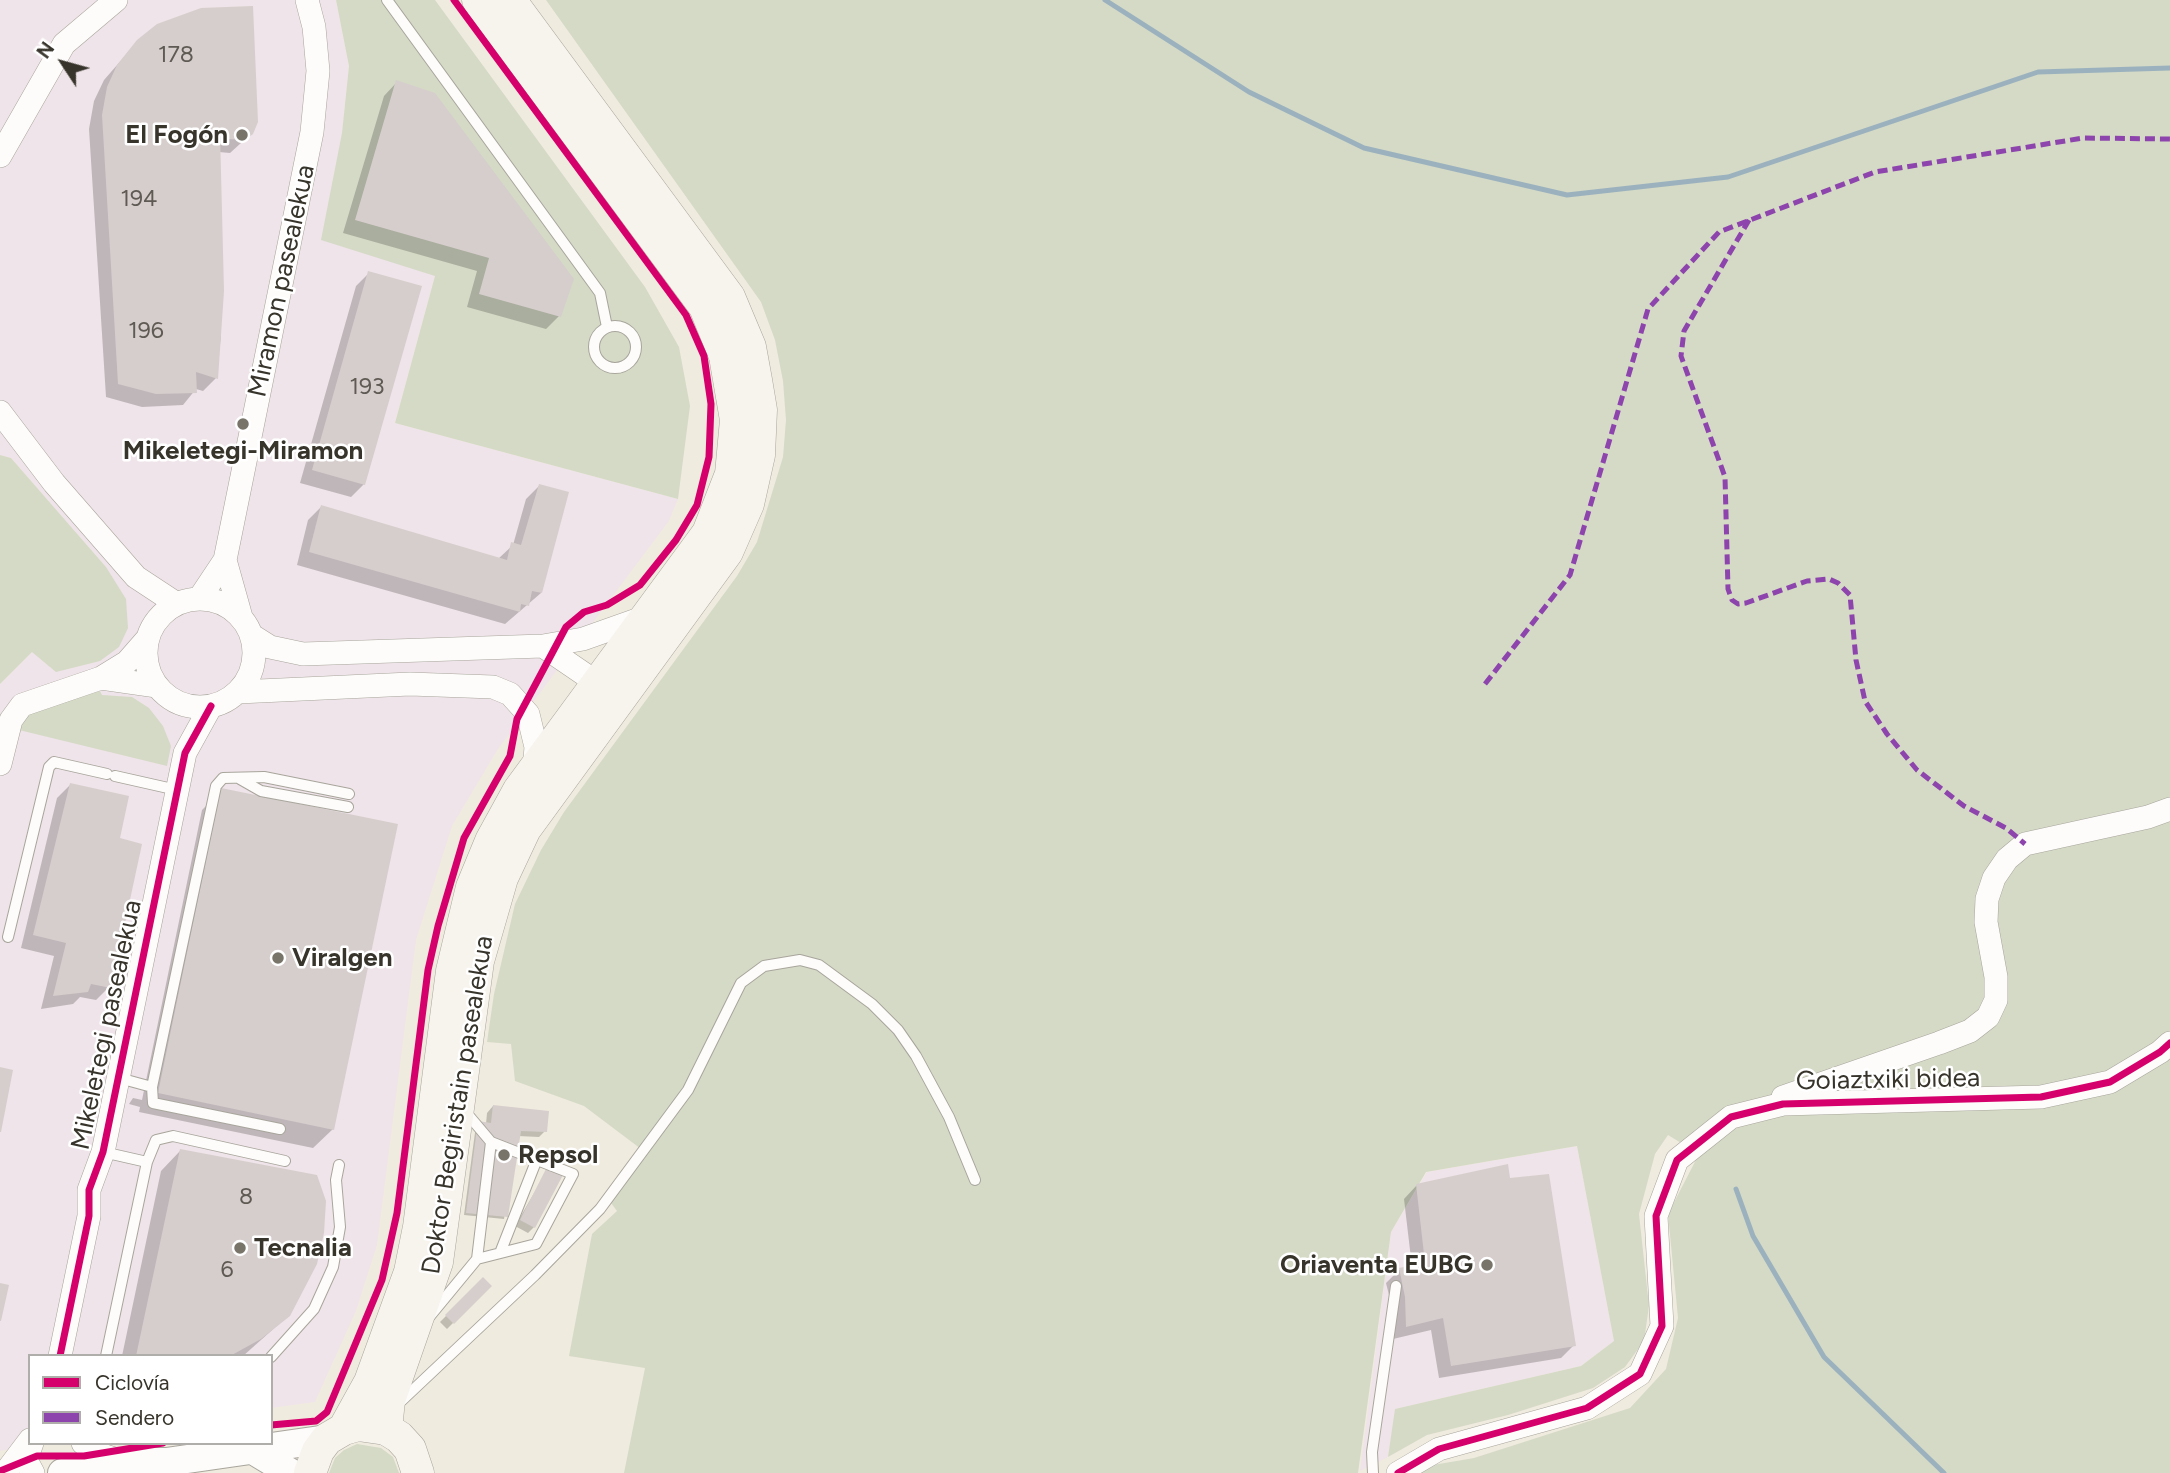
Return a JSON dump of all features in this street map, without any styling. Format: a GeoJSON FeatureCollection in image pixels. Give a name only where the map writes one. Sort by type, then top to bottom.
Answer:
{"type":"FeatureCollection","features":[{"type":"Feature","properties":{"kind":"main road"},"geometry":{"type":"LineString","coordinates":[[310,1473],[318,1451],[335,1434],[370,1382],[410,1272],[419,1227],[452,971],[472,887],[491,841],[544,780],[593,690],[708,533],[731,474],[736,420],[725,356],[705,307],[478,0]]}},
{"type":"Feature","properties":{"kind":"main road","name":"Doktor Begiristain pasealekua"},"geometry":{"type":"LineString","coordinates":[[387,1421],[389,1400],[437,1262],[478,961],[488,917],[544,780],[727,552],[748,504],[759,454],[761,410],[750,347],[729,298],[510,0]]}},
{"type":"Feature","properties":{"kind":"main road"},"geometry":{"type":"LineString","coordinates":[[335,1434],[387,1421],[410,1449],[418,1473]]}},
{"type":"Feature","properties":{"kind":"street"},"geometry":{"type":"LineString","coordinates":[[0,156],[64,44],[116,0]]}},
{"type":"Feature","properties":{"kind":"street","name":"Miramon pasealekua"},"geometry":{"type":"LineString","coordinates":[[246,626],[225,560],[317,102],[318,71],[314,27],[307,0]]}},
{"type":"Feature","properties":{"kind":"street"},"geometry":{"type":"LineString","coordinates":[[0,412],[30,452],[136,576],[188,602],[222,604],[270,647],[303,654],[543,646],[583,639],[648,615]]}},
{"type":"Feature","properties":{"kind":"street"},"geometry":{"type":"LineString","coordinates":[[0,436],[30,452]]}},
{"type":"Feature","properties":{"kind":"street","name":"Miramon pasealekua"},"geometry":{"type":"LineString","coordinates":[[188,602],[225,560]]}},
{"type":"Feature","properties":{"kind":"street"},"geometry":{"type":"LineString","coordinates":[[136,576],[151,632],[149,671],[163,692]]}},
{"type":"Feature","properties":{"kind":"street"},"geometry":{"type":"LineString","coordinates":[[0,764],[11,720],[22,705],[101,678],[127,662],[151,632],[188,602]]}},
{"type":"Feature","properties":{"kind":"street"},"geometry":{"type":"LineString","coordinates":[[238,692],[253,665],[246,626]]}},
{"type":"Feature","properties":{"kind":"street"},"geometry":{"type":"LineString","coordinates":[[543,646],[587,676],[593,690]]}},
{"type":"Feature","properties":{"kind":"street"},"geometry":{"type":"LineString","coordinates":[[101,678],[163,692],[190,706],[211,706],[238,692],[410,684],[493,687],[510,694],[528,714],[544,780]]}},
{"type":"Feature","properties":{"kind":"street","name":"Mikeletegi pasealekua"},"geometry":{"type":"LineString","coordinates":[[163,692],[185,753]]}},
{"type":"Feature","properties":{"kind":"street","name":"Mikeletegi pasealekua"},"geometry":{"type":"LineString","coordinates":[[60,1354],[89,1216],[89,1190],[102,1157],[185,753],[211,706]]}},
{"type":"Feature","properties":{"kind":"street"},"geometry":{"type":"LineString","coordinates":[[1731,1117],[1835,1077],[1970,1031],[1988,1017],[1996,1000],[1996,977],[1986,922],[1987,899],[1994,877],[2007,859],[2025,844],[2148,817],[2170,809]]}},
{"type":"Feature","properties":{"kind":"street","name":"Goiaztxiki bidea"},"geometry":{"type":"LineString","coordinates":[[1401,1472],[1439,1449],[1587,1408],[1640,1374],[1662,1326],[1656,1216],[1677,1160],[1731,1117],[1783,1104],[2041,1097],[2110,1082],[2161,1052],[2170,1043]]}},
{"type":"Feature","properties":{"kind":"street"},"geometry":{"type":"LineString","coordinates":[[62,1473],[256,1452],[335,1434]]}},
{"type":"Feature","properties":{"kind":"street"},"geometry":{"type":"LineString","coordinates":[[5,1473],[28,1445]]}},
{"type":"Feature","properties":{"kind":"street"},"geometry":{"type":"LineString","coordinates":[[30,1445],[26,1460],[33,1473]]}},
{"type":"Feature","properties":{"kind":"street"},"geometry":{"type":"LineString","coordinates":[[86,1445],[99,1454],[145,1466]]}},
{"type":"Feature","properties":{"kind":"street"},"geometry":{"type":"LineString","coordinates":[[256,1452],[292,1473]]}},
{"type":"Feature","properties":{"kind":"lane"},"geometry":{"type":"LineString","coordinates":[[387,0],[600,293],[607,327]]}},
{"type":"Feature","properties":{"kind":"lane"},"geometry":{"type":"LineString","coordinates":[[621,326],[635,340],[632,359],[620,367],[606,366],[596,356],[594,342],[607,327],[621,326]]}},
{"type":"Feature","properties":{"kind":"lane"},"geometry":{"type":"LineString","coordinates":[[8,937],[49,767],[54,762],[177,790]]}},
{"type":"Feature","properties":{"kind":"lane"},"geometry":{"type":"LineString","coordinates":[[280,1129],[153,1103],[152,1087],[216,786],[223,778],[264,777],[349,794]]}},
{"type":"Feature","properties":{"kind":"lane"},"geometry":{"type":"LineString","coordinates":[[240,779],[261,791],[348,807]]}},
{"type":"Feature","properties":{"kind":"lane"},"geometry":{"type":"LineString","coordinates":[[387,1421],[600,1209],[688,1090],[741,983],[764,966],[800,960],[819,965],[872,1004],[898,1030],[916,1056],[949,1116],[975,1181]]}},
{"type":"Feature","properties":{"kind":"lane"},"geometry":{"type":"LineString","coordinates":[[119,1078],[152,1087]]}},
{"type":"Feature","properties":{"kind":"lane"},"geometry":{"type":"LineString","coordinates":[[459,1103],[491,1142],[573,1174],[536,1244],[477,1259]]}},
{"type":"Feature","properties":{"kind":"lane"},"geometry":{"type":"LineString","coordinates":[[106,1354],[147,1162],[156,1140],[173,1136],[285,1161]]}},
{"type":"Feature","properties":{"kind":"lane"},"geometry":{"type":"LineString","coordinates":[[412,1337],[477,1259],[491,1142]]}},
{"type":"Feature","properties":{"kind":"lane"},"geometry":{"type":"LineString","coordinates":[[102,1157],[147,1162]]}},
{"type":"Feature","properties":{"kind":"lane"},"geometry":{"type":"LineString","coordinates":[[500,1253],[537,1159]]}},
{"type":"Feature","properties":{"kind":"lane"},"geometry":{"type":"LineString","coordinates":[[273,1355],[314,1309],[333,1267],[340,1227],[336,1180],[339,1165]]}},
{"type":"Feature","properties":{"kind":"lane"},"geometry":{"type":"LineString","coordinates":[[1373,1473],[1372,1452],[1396,1286]]}},
{"type":"Feature","properties":{"kind":"shaded area"},"geometry":{"type":"Polygon","coordinates":[[[0,0],[336,0],[349,66],[342,133],[435,276],[395,423],[678,499],[669,521],[498,749],[452,826],[416,940],[377,1245],[356,1311],[315,1402],[273,1408],[273,1354],[28,1354],[28,1445],[31,1445],[0,1451],[0,684],[32,652],[106,567],[11,458],[0,455],[0,0]]]}},
{"type":"Feature","properties":{"kind":"shaded area"},"geometry":{"type":"Polygon","coordinates":[[[1577,1146],[1614,1341],[1581,1366],[1396,1409],[1388,1457],[1360,1471],[1391,1232],[1427,1172],[1577,1146]]]}},
{"type":"Feature","properties":{"kind":"green space"},"geometry":{"type":"Polygon","coordinates":[[[336,0],[435,0],[645,287],[679,347],[690,406],[678,499],[395,423],[435,276],[321,240],[342,133],[349,66],[336,0]]]}},
{"type":"Feature","properties":{"kind":"green space"},"geometry":{"type":"Polygon","coordinates":[[[546,0],[2170,0],[2170,1473],[1419,1473],[1433,1465],[1474,1458],[1630,1408],[1666,1369],[1678,1318],[1668,1214],[1699,1154],[1668,1135],[1655,1154],[1639,1214],[1649,1306],[1644,1341],[1625,1367],[1593,1388],[1508,1415],[1427,1435],[1388,1457],[1395,1409],[1581,1366],[1614,1341],[1577,1146],[1426,1172],[1391,1232],[1358,1473],[624,1473],[645,1368],[569,1356],[592,1234],[617,1211],[611,1203],[645,1152],[584,1106],[515,1081],[511,1044],[487,1042],[494,994],[515,904],[541,850],[564,812],[737,576],[757,542],[783,457],[786,420],[783,381],[775,340],[761,302],[546,0]]]}},
{"type":"Feature","properties":{"kind":"green space"},"geometry":{"type":"Polygon","coordinates":[[[0,455],[11,458],[106,567],[126,599],[128,628],[119,647],[100,661],[56,672],[32,652],[0,684],[0,455]]]}},
{"type":"Feature","properties":{"kind":"green space"},"geometry":{"type":"Polygon","coordinates":[[[100,691],[102,695],[132,697],[149,708],[163,726],[171,746],[167,766],[19,730],[24,718],[36,708],[100,691]]]}},
{"type":"Feature","properties":{"kind":"green space"},"geometry":{"type":"Polygon","coordinates":[[[357,1444],[381,1448],[393,1457],[399,1473],[329,1473],[335,1458],[357,1444]]]}},
{"type":"Feature","properties":{"kind":"building"},"geometry":{"type":"Polygon","coordinates":[[[253,6],[258,122],[253,134],[245,140],[227,139],[220,133],[224,291],[218,379],[196,372],[197,393],[156,394],[118,384],[102,115],[107,87],[117,65],[137,40],[157,24],[201,8],[253,6]]]}},
{"type":"Feature","properties":{"kind":"building"},"geometry":{"type":"Polygon","coordinates":[[[396,80],[435,93],[574,279],[561,317],[479,294],[489,258],[355,220],[396,80]]]}},
{"type":"Feature","properties":{"kind":"building"},"geometry":{"type":"Polygon","coordinates":[[[368,271],[422,286],[365,485],[312,470],[368,271]]]}},
{"type":"Feature","properties":{"kind":"building"},"geometry":{"type":"Polygon","coordinates":[[[539,484],[569,492],[542,593],[532,591],[529,606],[521,604],[520,612],[309,552],[321,505],[507,560],[511,542],[521,545],[539,484]]]}},
{"type":"Feature","properties":{"kind":"building"},"geometry":{"type":"Polygon","coordinates":[[[70,783],[129,796],[120,838],[142,844],[111,988],[91,984],[88,992],[53,996],[66,943],[33,935],[70,783]]]}},
{"type":"Feature","properties":{"kind":"building","name":"Viralgen"},"geometry":{"type":"Polygon","coordinates":[[[221,788],[398,824],[334,1130],[158,1093],[221,788]]]}},
{"type":"Feature","properties":{"kind":"building"},"geometry":{"type":"Polygon","coordinates":[[[0,1067],[13,1070],[1,1132],[0,1132],[0,1067]]]}},
{"type":"Feature","properties":{"kind":"building"},"geometry":{"type":"Polygon","coordinates":[[[493,1105],[549,1111],[547,1132],[521,1131],[508,1217],[466,1213],[478,1121],[491,1123],[493,1105]]]}},
{"type":"Feature","properties":{"kind":"building","name":"Tecnalia"},"geometry":{"type":"Polygon","coordinates":[[[180,1149],[317,1175],[326,1201],[324,1233],[317,1264],[290,1316],[261,1339],[234,1354],[136,1354],[180,1149]]]}},
{"type":"Feature","properties":{"kind":"building","name":"Oriaventa EUBG"},"geometry":{"type":"Polygon","coordinates":[[[1508,1164],[1510,1178],[1549,1174],[1576,1346],[1451,1366],[1443,1318],[1406,1327],[1405,1297],[1399,1268],[1425,1263],[1416,1184],[1508,1164]]]}},
{"type":"Feature","properties":{"kind":"building"},"geometry":{"type":"Polygon","coordinates":[[[547,1167],[563,1175],[535,1228],[520,1220],[547,1167]]]}},
{"type":"Feature","properties":{"kind":"building"},"geometry":{"type":"Polygon","coordinates":[[[483,1277],[492,1286],[454,1324],[445,1315],[483,1277]]]}},
{"type":"Feature","properties":{"kind":"building"},"geometry":{"type":"Polygon","coordinates":[[[0,1283],[9,1285],[1,1321],[0,1321],[0,1283]]]}},
{"type":"Feature","properties":{"kind":"waterway"},"geometry":{"type":"LineString","coordinates":[[1105,0],[1249,92],[1364,148],[1567,195],[1728,177],[2038,72],[2170,68]]}},
{"type":"Feature","properties":{"kind":"waterway"},"geometry":{"type":"LineString","coordinates":[[1736,1189],[1753,1236],[1824,1357],[1944,1473]]}},
{"type":"Feature","properties":{"kind":"marked path"},"geometry":{"type":"LineString","coordinates":[[1485,684],[1570,575],[1648,309],[1719,232],[1875,172],[2083,138],[2170,139]]}},
{"type":"Feature","properties":{"kind":"marked path"},"geometry":{"type":"LineString","coordinates":[[1749,220],[1684,331],[1681,356],[1725,477],[1728,589],[1732,600],[1738,604],[1746,603],[1807,581],[1829,579],[1838,583],[1850,595],[1856,660],[1865,701],[1887,734],[1917,770],[1964,806],[2006,828],[2025,844]]}},
{"type":"Feature","properties":{"kind":"cycle path"},"geometry":{"type":"LineString","coordinates":[[273,1425],[316,1421],[327,1412],[382,1280],[397,1213],[428,970],[438,926],[464,838],[510,756],[517,719],[566,627],[584,612],[607,605],[640,585],[676,540],[697,505],[709,457],[711,404],[704,356],[686,315],[454,0]]}},
{"type":"Feature","properties":{"kind":"cycle path"},"geometry":{"type":"LineString","coordinates":[[60,1354],[89,1216],[89,1190],[103,1152],[185,753],[211,706]]}},
{"type":"Feature","properties":{"kind":"cycle path"},"geometry":{"type":"LineString","coordinates":[[1398,1473],[1439,1449],[1587,1408],[1640,1374],[1662,1326],[1656,1216],[1677,1160],[1731,1117],[1783,1104],[2041,1097],[2110,1082],[2170,1043]]}},
{"type":"Feature","properties":{"kind":"cycle path"},"geometry":{"type":"LineString","coordinates":[[0,1471],[37,1456],[84,1456],[151,1445]]}},
{"type":"Feature","properties":{"kind":"place","name":"El Fogón"},"geometry":{"type":"Point","coordinates":[242,135]}},
{"type":"Feature","properties":{"kind":"place","name":"Mikeletegi-Miramon"},"geometry":{"type":"Point","coordinates":[243,424]}},
{"type":"Feature","properties":{"kind":"place","name":"Viralgen"},"geometry":{"type":"Point","coordinates":[278,958]}},
{"type":"Feature","properties":{"kind":"place","name":"Repsol"},"geometry":{"type":"Point","coordinates":[504,1155]}},
{"type":"Feature","properties":{"kind":"place","name":"Tecnalia"},"geometry":{"type":"Point","coordinates":[240,1248]}},
{"type":"Feature","properties":{"kind":"place","name":"Oriaventa EUBG"},"geometry":{"type":"Point","coordinates":[1487,1265]}}]}
